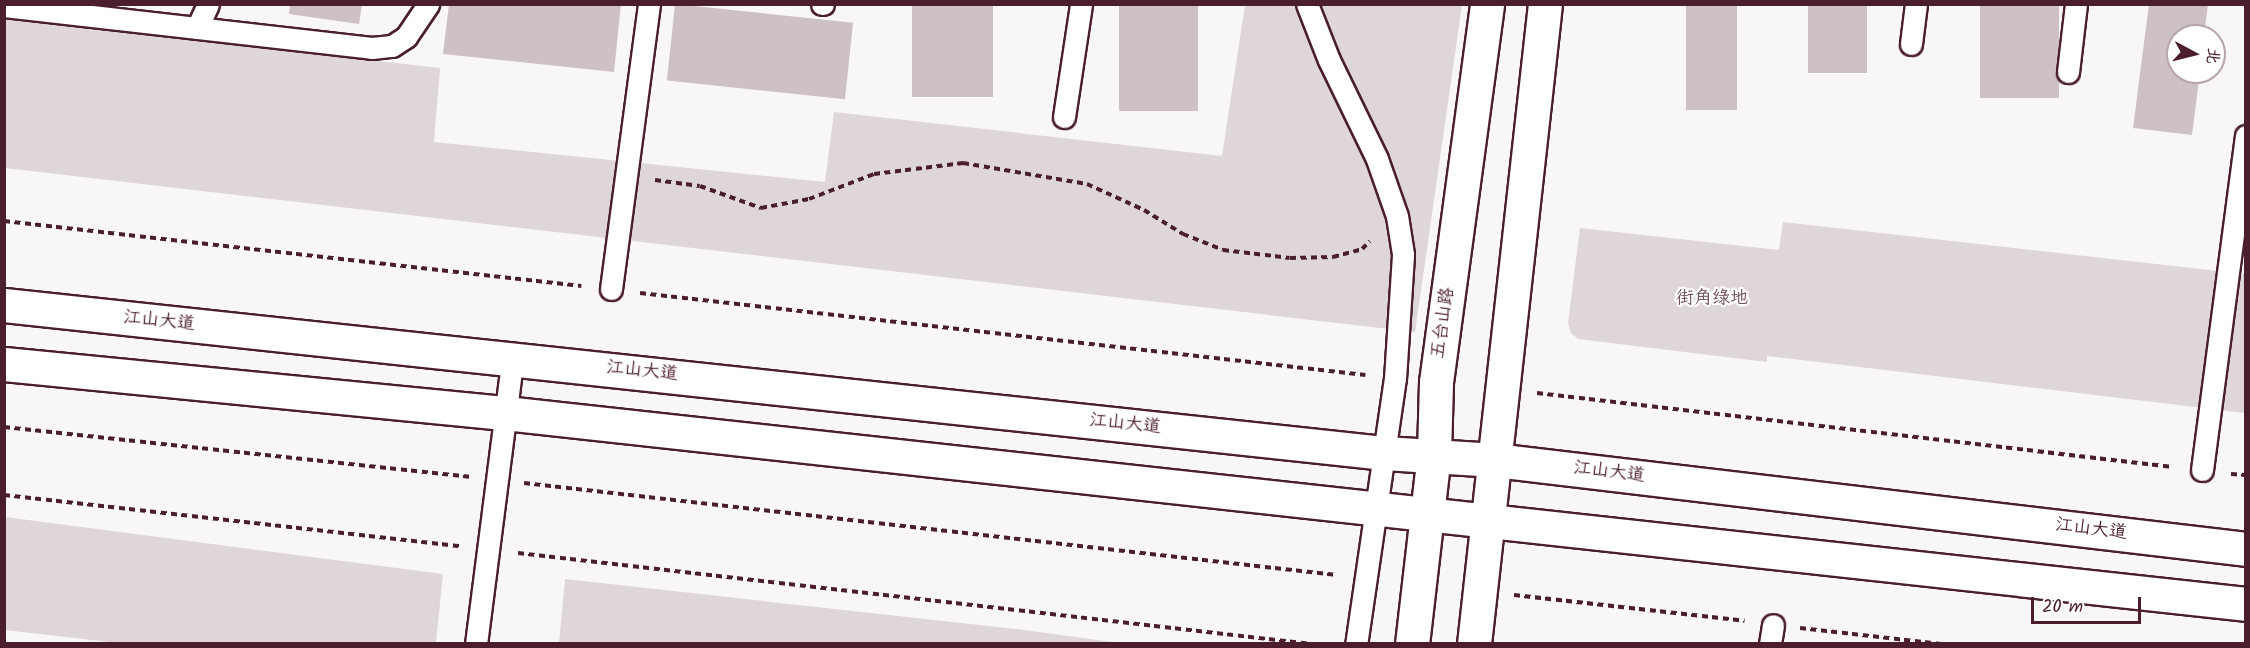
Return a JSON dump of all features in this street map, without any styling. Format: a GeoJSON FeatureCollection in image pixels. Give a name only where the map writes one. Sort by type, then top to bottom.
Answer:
{"type":"FeatureCollection","features":[{"type":"Feature","properties":{"kind":"main road","name":"五台山路"},"geometry":{"type":"LineString","coordinates":[[1413,644],[1434,454],[1436,382],[1487,4]]}},
{"type":"Feature","properties":{"kind":"main road"},"geometry":{"type":"LineString","coordinates":[[1474,644],[1489,522],[1500,389],[1545,4]]}},
{"type":"Feature","properties":{"kind":"main road","name":"江山大道"},"geometry":{"type":"LineString","coordinates":[[4,305],[513,357],[1385,453],[1434,454],[1495,460],[2246,549]]}},
{"type":"Feature","properties":{"kind":"main road"},"geometry":{"type":"LineString","coordinates":[[4,364],[505,413],[2246,604]]}},
{"type":"Feature","properties":{"kind":"lane"},"geometry":{"type":"LineString","coordinates":[[197,28],[208,4]]}},
{"type":"Feature","properties":{"kind":"lane"},"geometry":{"type":"LineString","coordinates":[[4,6],[372,48],[392,46],[406,37],[428,4]]}},
{"type":"Feature","properties":{"kind":"lane"},"geometry":{"type":"LineString","coordinates":[[611,289],[649,4]]}},
{"type":"Feature","properties":{"kind":"lane"},"geometry":{"type":"LineString","coordinates":[[1064,117],[1081,4]]}},
{"type":"Feature","properties":{"kind":"lane"},"geometry":{"type":"LineString","coordinates":[[1307,4],[1329,60],[1377,159],[1397,216],[1404,255],[1385,453],[1356,644]]}},
{"type":"Feature","properties":{"kind":"lane"},"geometry":{"type":"LineString","coordinates":[[1911,44],[1916,4]]}},
{"type":"Feature","properties":{"kind":"lane"},"geometry":{"type":"LineString","coordinates":[[2068,72],[2076,4]]}},
{"type":"Feature","properties":{"kind":"lane"},"geometry":{"type":"LineString","coordinates":[[2202,470],[2246,136]]}},
{"type":"Feature","properties":{"kind":"lane"},"geometry":{"type":"LineString","coordinates":[[476,644],[513,357]]}},
{"type":"Feature","properties":{"kind":"path"},"geometry":{"type":"LineString","coordinates":[[626,177],[700,186],[761,208],[809,199],[874,174],[963,163],[1087,184],[1144,210],[1183,234],[1223,250],[1290,258],[1333,257],[1362,249],[1397,216]]}},
{"type":"Feature","properties":{"kind":"path"},"geometry":{"type":"LineString","coordinates":[[4,221],[1368,375],[1370,364]]}},
{"type":"Feature","properties":{"kind":"path"},"geometry":{"type":"LineString","coordinates":[[1500,389],[2246,475]]}},
{"type":"Feature","properties":{"kind":"path"},"geometry":{"type":"LineString","coordinates":[[4,427],[1365,578]]}},
{"type":"Feature","properties":{"kind":"path"},"geometry":{"type":"LineString","coordinates":[[4,495],[1312,644]]}},
{"type":"Feature","properties":{"kind":"path"},"geometry":{"type":"LineString","coordinates":[[1481,591],[1771,634],[1941,644]]}},
{"type":"Feature","properties":{"kind":"green space"},"geometry":{"type":"Polygon","coordinates":[[[1245,5],[1462,5],[1415,332],[5,168],[5,19],[440,68],[434,142],[825,182],[834,112],[1222,156],[1245,5]]]}},
{"type":"Feature","properties":{"kind":"green space","name":"街角绿地"},"geometry":{"type":"Polygon","coordinates":[[[1783,222],[2245,274],[2245,413],[1767,356],[1767,362],[1578,339],[1571,333],[1568,323],[1580,228],[1779,250],[1783,222]]]}},
{"type":"Feature","properties":{"kind":"green space"},"geometry":{"type":"Polygon","coordinates":[[[5,517],[443,574],[436,643],[127,644],[5,630],[5,517]]]}},
{"type":"Feature","properties":{"kind":"green space"},"geometry":{"type":"Polygon","coordinates":[[[565,579],[1024,630],[1120,643],[559,643],[565,579]]]}},
{"type":"Feature","properties":{"kind":"building"},"geometry":{"type":"Polygon","coordinates":[[[290,4],[362,4],[359,24],[289,14],[290,4]]]}},
{"type":"Feature","properties":{"kind":"building"},"geometry":{"type":"Polygon","coordinates":[[[449,4],[621,4],[614,72],[443,54],[449,4]]]}},
{"type":"Feature","properties":{"kind":"building"},"geometry":{"type":"Polygon","coordinates":[[[675,4],[853,23],[845,99],[667,81],[675,4]]]}},
{"type":"Feature","properties":{"kind":"building"},"geometry":{"type":"Polygon","coordinates":[[[912,4],[993,4],[993,97],[912,97],[912,4]]]}},
{"type":"Feature","properties":{"kind":"building"},"geometry":{"type":"Polygon","coordinates":[[[1119,4],[1198,4],[1198,111],[1119,111],[1119,4]]]}},
{"type":"Feature","properties":{"kind":"building"},"geometry":{"type":"Polygon","coordinates":[[[1686,4],[1737,4],[1737,110],[1686,110],[1686,4]]]}},
{"type":"Feature","properties":{"kind":"building"},"geometry":{"type":"Polygon","coordinates":[[[1808,4],[1867,4],[1867,73],[1808,73],[1808,4]]]}},
{"type":"Feature","properties":{"kind":"building"},"geometry":{"type":"Polygon","coordinates":[[[1980,4],[2059,4],[2059,98],[1980,98],[1980,4]]]}},
{"type":"Feature","properties":{"kind":"building"},"geometry":{"type":"Polygon","coordinates":[[[2149,4],[2208,4],[2206,24],[2166,24],[2166,84],[2198,84],[2192,135],[2133,128],[2149,4]]]}}]}
